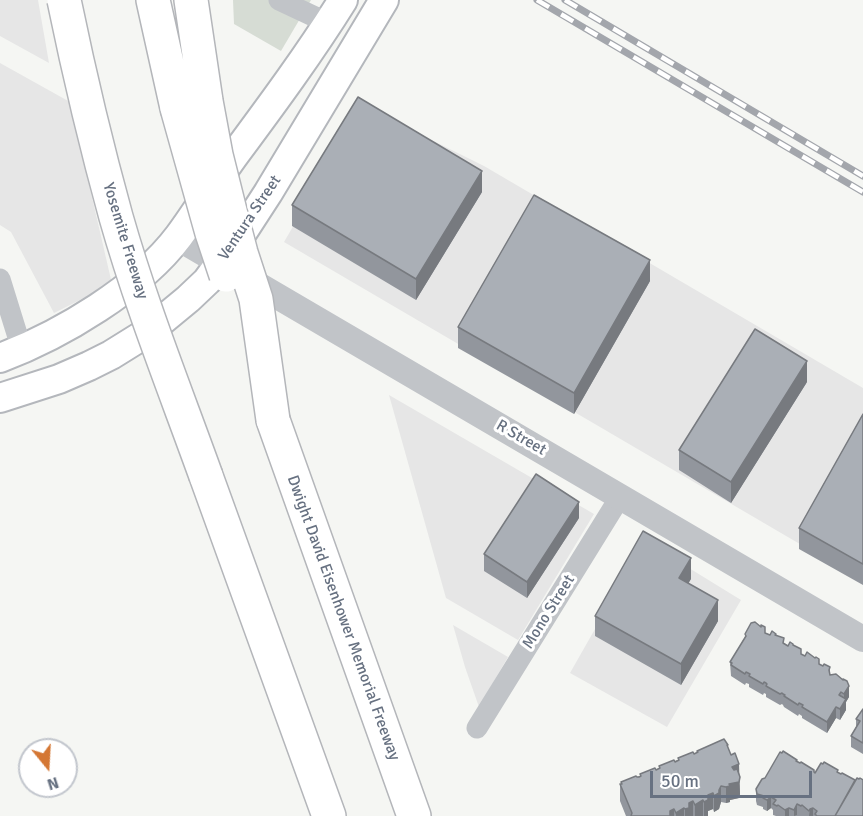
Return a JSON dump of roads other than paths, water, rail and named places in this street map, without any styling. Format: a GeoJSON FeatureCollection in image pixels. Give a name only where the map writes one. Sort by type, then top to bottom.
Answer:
{"type":"FeatureCollection","features":[{"type":"Feature","properties":{"kind":"highway","name":"Yosemite Freeway"},"geometry":{"type":"LineString","coordinates":[[64,0],[92,126],[117,219],[147,311],[329,816]]}},
{"type":"Feature","properties":{"kind":"highway"},"geometry":{"type":"LineString","coordinates":[[153,0],[169,74],[212,233],[278,435]]}},
{"type":"Feature","properties":{"kind":"highway"},"geometry":{"type":"LineString","coordinates":[[191,0],[216,155],[241,253],[256,299],[278,435]]}},
{"type":"Feature","properties":{"kind":"highway","name":"Dwight David Eisenhower Memorial Freeway"},"geometry":{"type":"LineString","coordinates":[[278,435],[414,816]]}},
{"type":"Feature","properties":{"kind":"main road","name":"Ventura Street"},"geometry":{"type":"LineString","coordinates":[[0,398],[59,379],[111,355],[148,332],[207,280],[268,193],[384,0]]}},
{"type":"Feature","properties":{"kind":"main road"},"geometry":{"type":"LineString","coordinates":[[11,354],[48,336],[112,298],[156,262],[178,238],[235,154],[295,73],[335,12]]}},
{"type":"Feature","properties":{"kind":"street"},"geometry":{"type":"LineString","coordinates":[[279,0],[335,12]]}},
{"type":"Feature","properties":{"kind":"street","name":"R Street"},"geometry":{"type":"LineString","coordinates":[[178,238],[863,639]]}},
{"type":"Feature","properties":{"kind":"street"},"geometry":{"type":"LineString","coordinates":[[0,279],[11,354]]}},
{"type":"Feature","properties":{"kind":"street","name":"Mono Street"},"geometry":{"type":"LineString","coordinates":[[477,728],[621,497]]}},
{"type":"Feature","properties":{"kind":"railway"},"geometry":{"type":"LineString","coordinates":[[537,0],[863,192]]}},
{"type":"Feature","properties":{"kind":"railway"},"geometry":{"type":"LineString","coordinates":[[565,0],[863,176]]}}]}
